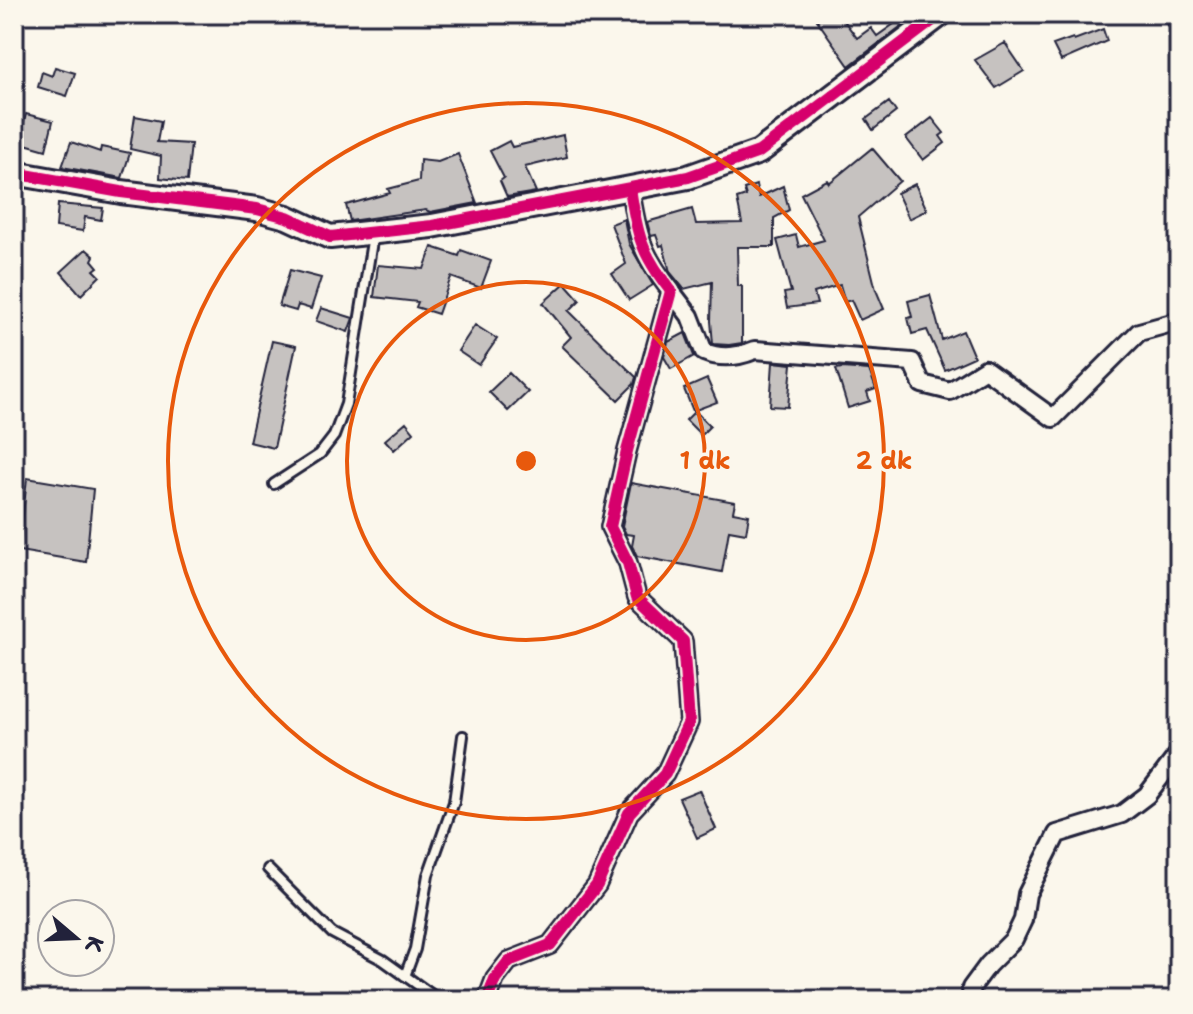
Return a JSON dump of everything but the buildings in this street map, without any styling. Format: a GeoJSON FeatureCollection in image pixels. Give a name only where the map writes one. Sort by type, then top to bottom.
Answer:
{"type":"FeatureCollection","features":[{"type":"Feature","properties":{"kind":"street"},"geometry":{"type":"LineString","coordinates":[[14,173],[121,192],[257,209],[287,217],[330,237],[432,226],[688,177],[759,152],[941,14]]}},
{"type":"Feature","properties":{"kind":"street"},"geometry":{"type":"LineString","coordinates":[[630,188],[644,254],[690,316],[704,352],[712,355],[731,357],[755,350],[912,362],[922,384],[950,391],[985,369],[1053,418],[1139,332],[1179,321]]}},
{"type":"Feature","properties":{"kind":"street"},"geometry":{"type":"LineString","coordinates":[[487,1000],[495,979],[509,961],[550,945],[597,885],[629,813],[665,774],[689,722],[683,641],[637,597],[628,563],[610,527],[627,451],[671,291]]}},
{"type":"Feature","properties":{"kind":"street"},"geometry":{"type":"LineString","coordinates":[[972,1000],[971,988],[1014,939],[1023,920],[1027,894],[1057,834],[1122,814],[1147,795],[1179,753]]}},
{"type":"Feature","properties":{"kind":"lane"},"geometry":{"type":"LineString","coordinates":[[274,484],[320,454],[334,436],[346,404],[373,234]]}},
{"type":"Feature","properties":{"kind":"lane"},"geometry":{"type":"LineString","coordinates":[[405,976],[419,931],[428,875],[454,802],[463,736]]}},
{"type":"Feature","properties":{"kind":"lane"},"geometry":{"type":"LineString","coordinates":[[268,869],[332,933],[383,960],[439,1000]]}},
{"type":"Feature","properties":{"kind":"cycle path"},"geometry":{"type":"LineString","coordinates":[[14,173],[121,192],[257,209],[287,217],[330,237],[432,226],[688,177],[759,152],[941,14]]}},
{"type":"Feature","properties":{"kind":"cycle path"},"geometry":{"type":"LineString","coordinates":[[487,1000],[495,979],[509,961],[550,945],[597,885],[629,813],[665,774],[689,722],[683,641],[637,597],[628,563],[610,527],[627,451],[671,291],[642,243],[630,188]]}}]}
